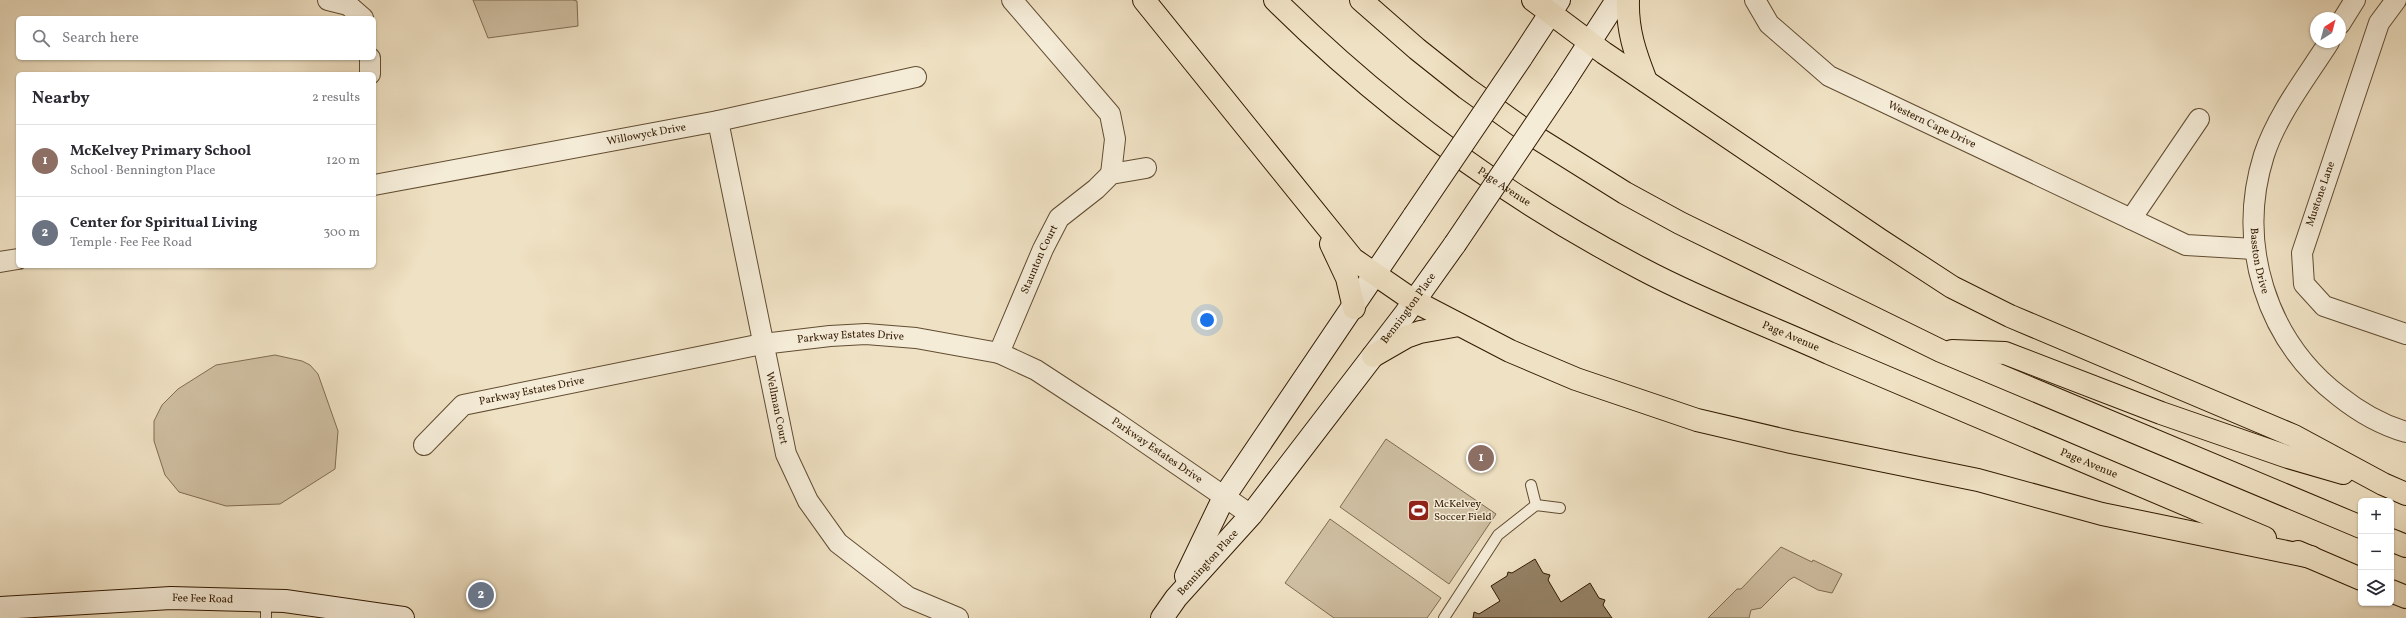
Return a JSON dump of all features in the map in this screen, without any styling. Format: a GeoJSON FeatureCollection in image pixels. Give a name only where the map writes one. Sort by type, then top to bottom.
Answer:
{"type":"FeatureCollection","features":[{"type":"Feature","properties":{"kind":"highway"},"geometry":{"type":"LineString","coordinates":[[1144,0],[1353,259],[1414,301],[1510,351],[1576,379],[1697,420],[1791,442],[1978,480],[2102,514],[2311,557]]}},
{"type":"Feature","properties":{"kind":"highway","name":"Page Avenue"},"geometry":{"type":"LineString","coordinates":[[1276,0],[1327,49],[1422,129],[1526,202],[1642,270],[1700,297],[1886,378],[2358,577]]}},
{"type":"Feature","properties":{"kind":"highway"},"geometry":{"type":"LineString","coordinates":[[1361,0],[1417,49],[1466,88],[1529,133],[1625,193],[1736,252],[1941,351],[2358,526]]}},
{"type":"Feature","properties":{"kind":"highway"},"geometry":{"type":"LineString","coordinates":[[1628,0],[1627,21],[1631,40],[1646,81]]}},
{"type":"Feature","properties":{"kind":"highway"},"geometry":{"type":"LineString","coordinates":[[1547,4],[1590,42],[1880,240],[1952,287],[2010,316],[2294,436],[2383,484],[2406,494]]}},
{"type":"Feature","properties":{"kind":"highway"},"geometry":{"type":"LineString","coordinates":[[1320,219],[1347,278],[1354,308]]}},
{"type":"Feature","properties":{"kind":"highway"},"geometry":{"type":"LineString","coordinates":[[1373,356],[1406,337],[1420,332],[1458,325]]}},
{"type":"Feature","properties":{"kind":"highway"},"geometry":{"type":"LineString","coordinates":[[1941,351],[2004,353],[2101,391],[2288,457],[2383,484]]}},
{"type":"Feature","properties":{"kind":"highway"},"geometry":{"type":"LineString","coordinates":[[2394,541],[2406,546]]}},
{"type":"Feature","properties":{"kind":"highway"},"geometry":{"type":"LineString","coordinates":[[2394,592],[2406,598]]}},
{"type":"Feature","properties":{"kind":"main road","name":"Bennington Place"},"geometry":{"type":"LineString","coordinates":[[1162,618],[1176,598],[1251,515],[1414,301],[1455,244],[1617,0]]}},
{"type":"Feature","properties":{"kind":"main road","name":"Bennington Place"},"geometry":{"type":"LineString","coordinates":[[1176,598],[1224,497],[1354,308],[1414,216],[1521,58],[1547,4]]}},
{"type":"Feature","properties":{"kind":"main road","name":"Fee Fee Road"},"geometry":{"type":"LineString","coordinates":[[0,608],[171,598],[266,610],[292,602],[404,618]]}},
{"type":"Feature","properties":{"kind":"street"},"geometry":{"type":"LineString","coordinates":[[328,0],[348,5],[361,16]]}},
{"type":"Feature","properties":{"kind":"street"},"geometry":{"type":"LineString","coordinates":[[1012,0],[1110,114],[1115,139],[1111,174],[1146,168]]}},
{"type":"Feature","properties":{"kind":"street","name":"Western Cape Drive"},"geometry":{"type":"LineString","coordinates":[[1756,0],[1769,24],[1829,76],[2186,245],[2254,249]]}},
{"type":"Feature","properties":{"kind":"street","name":"Mustone Lane"},"geometry":{"type":"LineString","coordinates":[[2396,0],[2379,23],[2302,253],[2304,284],[2324,306],[2406,334]]}},
{"type":"Feature","properties":{"kind":"street"},"geometry":{"type":"LineString","coordinates":[[2345,12],[2350,2]]}},
{"type":"Feature","properties":{"kind":"street","name":"Basston Drive"},"geometry":{"type":"LineString","coordinates":[[2325,48],[2286,111],[2264,155],[2255,203],[2253,229],[2254,249],[2262,287],[2271,312],[2300,359],[2322,383],[2349,404],[2371,418],[2406,432]]}},
{"type":"Feature","properties":{"kind":"street"},"geometry":{"type":"LineString","coordinates":[[370,60],[370,72]]}},
{"type":"Feature","properties":{"kind":"street","name":"Willowyck Drive"},"geometry":{"type":"LineString","coordinates":[[376,185],[718,121],[916,77]]}},
{"type":"Feature","properties":{"kind":"street"},"geometry":{"type":"LineString","coordinates":[[2131,219],[2199,119]]}},
{"type":"Feature","properties":{"kind":"street","name":"Wellman Court"},"geometry":{"type":"LineString","coordinates":[[718,121],[762,344],[786,454],[808,501],[838,543],[855,558],[908,597],[958,618]]}},
{"type":"Feature","properties":{"kind":"street","name":"Staunton Court"},"geometry":{"type":"LineString","coordinates":[[999,353],[1043,249],[1059,218],[1096,190],[1111,174]]}},
{"type":"Feature","properties":{"kind":"street"},"geometry":{"type":"LineString","coordinates":[[0,262],[16,259]]}},
{"type":"Feature","properties":{"kind":"street","name":"Parkway Estates Drive"},"geometry":{"type":"LineString","coordinates":[[424,445],[463,405],[762,344],[830,336],[866,334],[916,338],[999,353],[1036,370],[1114,420],[1251,515]]}},
{"type":"Feature","properties":{"kind":"lane"},"geometry":{"type":"LineString","coordinates":[[1531,485],[1536,505]]}},
{"type":"Feature","properties":{"kind":"lane"},"geometry":{"type":"LineString","coordinates":[[1444,618],[1498,535],[1536,505],[1560,508]]}},
{"type":"Feature","properties":{"kind":"shaded area"},"geometry":{"type":"Polygon","coordinates":[[[473,0],[573,0],[577,1],[578,26],[488,38],[473,0]]]}},
{"type":"Feature","properties":{"kind":"shaded area"},"geometry":{"type":"Polygon","coordinates":[[[275,355],[302,361],[310,365],[318,374],[338,431],[335,469],[280,504],[226,506],[179,492],[165,475],[154,441],[154,421],[162,405],[178,389],[216,365],[275,355]]]}},
{"type":"Feature","properties":{"kind":"shaded area","name":"McKelvey Soccer Field"},"geometry":{"type":"Polygon","coordinates":[[[1386,439],[1496,514],[1449,584],[1340,507],[1386,439]]]}},
{"type":"Feature","properties":{"kind":"shaded area"},"geometry":{"type":"Polygon","coordinates":[[[1330,519],[1441,598],[1427,618],[1334,618],[1285,583],[1330,519]]]}},
{"type":"Feature","properties":{"kind":"shaded area"},"geometry":{"type":"Polygon","coordinates":[[[1781,547],[1842,574],[1832,593],[1818,590],[1794,577],[1789,580],[1761,608],[1751,610],[1749,618],[1708,618],[1737,589],[1741,589],[1781,547]]]}},
{"type":"Feature","properties":{"kind":"building"},"geometry":{"type":"Polygon","coordinates":[[[1535,559],[1543,573],[1550,575],[1548,580],[1561,602],[1590,583],[1599,598],[1605,600],[1603,605],[1612,618],[1473,618],[1474,612],[1479,614],[1500,601],[1491,586],[1507,576],[1508,572],[1512,573],[1535,559]]]}},
{"type":"Feature","properties":{"kind":"place","name":"McKelvey Primary School"},"geometry":{"type":"Point","coordinates":[1481,458]}},
{"type":"Feature","properties":{"kind":"place","name":"McKelvey Soccer Field"},"geometry":{"type":"Point","coordinates":[1418,510]}},
{"type":"Feature","properties":{"kind":"place","name":"Center for Spiritual Living"},"geometry":{"type":"Point","coordinates":[481,595]}}]}
